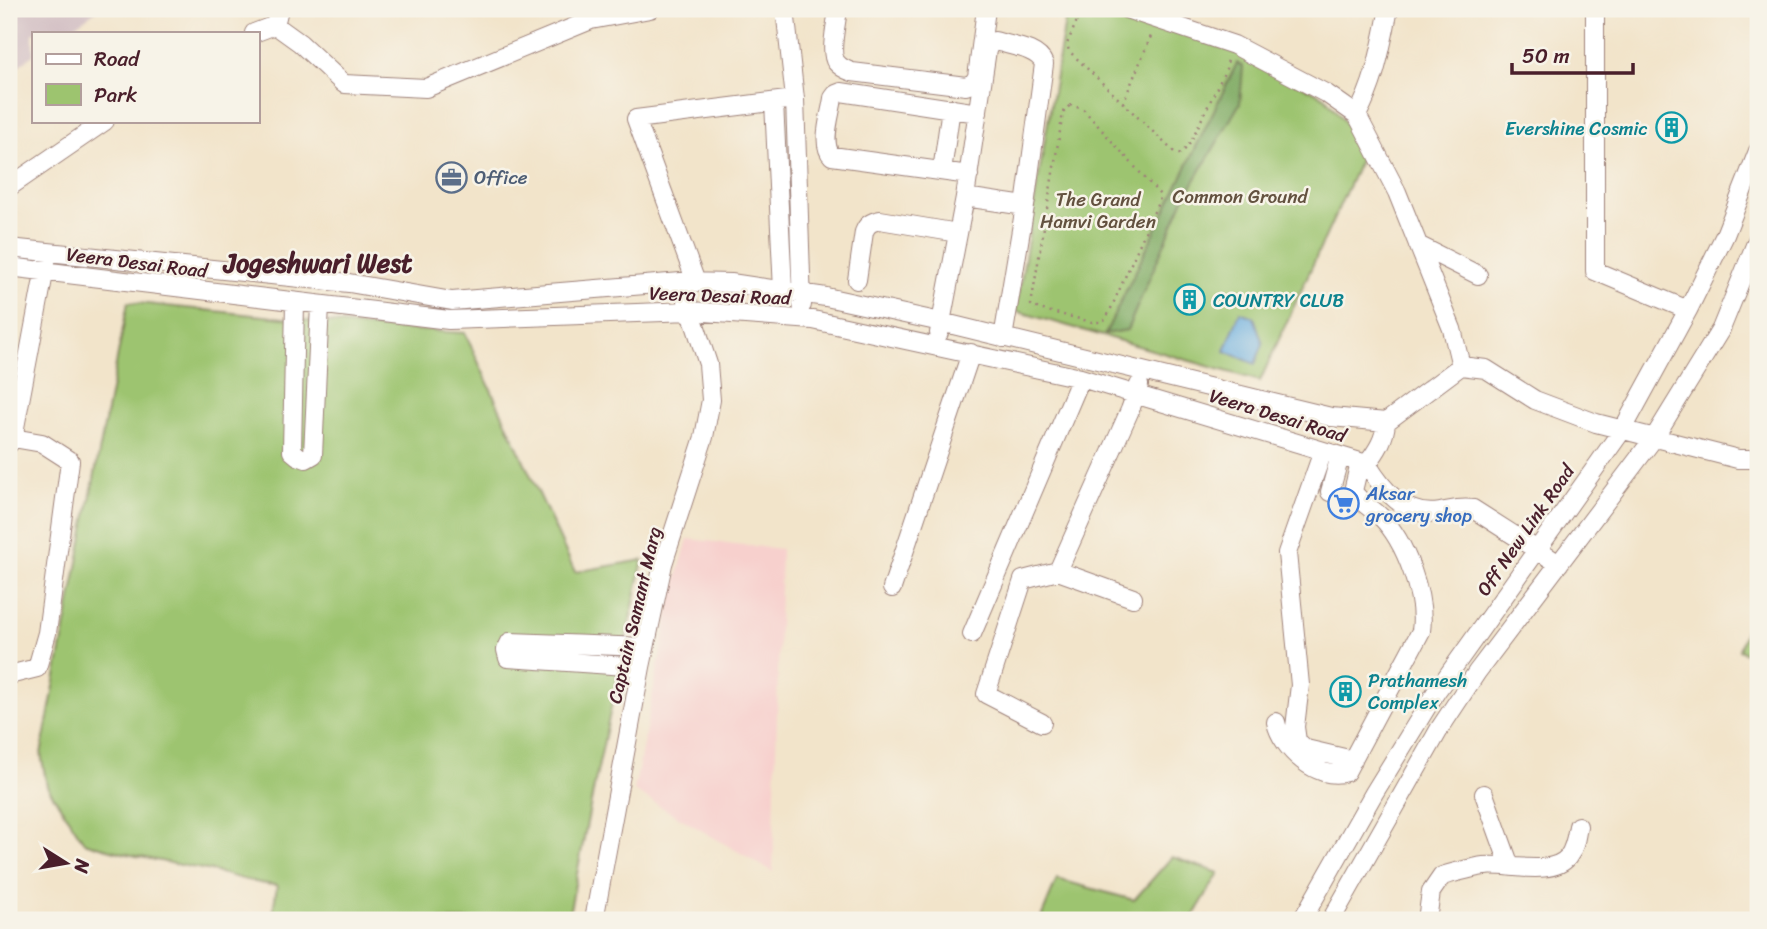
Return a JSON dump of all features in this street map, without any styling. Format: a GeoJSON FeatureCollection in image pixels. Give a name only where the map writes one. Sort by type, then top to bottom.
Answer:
{"type":"FeatureCollection","features":[{"type":"Feature","properties":{"kind":"street"},"geometry":{"type":"LineString","coordinates":[[255,32],[277,17],[300,43],[344,84],[426,88],[612,12],[650,9]]}},
{"type":"Feature","properties":{"kind":"street"},"geometry":{"type":"LineString","coordinates":[[785,9],[795,99],[803,293],[800,319]]}},
{"type":"Feature","properties":{"kind":"street"},"geometry":{"type":"LineString","coordinates":[[838,9],[833,54],[836,62],[843,68],[852,72],[966,86],[973,83],[976,77],[986,9]]}},
{"type":"Feature","properties":{"kind":"street"},"geometry":{"type":"LineString","coordinates":[[1126,9],[1234,45],[1327,94],[1357,115],[1397,192],[1452,329],[1461,366]]}},
{"type":"Feature","properties":{"kind":"street"},"geometry":{"type":"LineString","coordinates":[[1357,115],[1376,75],[1389,9]]}},
{"type":"Feature","properties":{"kind":"street"},"geometry":{"type":"LineString","coordinates":[[1595,9],[1595,271],[1688,310]]}},
{"type":"Feature","properties":{"kind":"street"},"geometry":{"type":"LineString","coordinates":[[936,346],[969,175],[987,50],[995,41],[1030,51],[1042,58],[1044,64],[1025,206],[1003,338]]}},
{"type":"Feature","properties":{"kind":"street"},"geometry":{"type":"LineString","coordinates":[[969,175],[832,156],[827,150],[826,141],[833,99],[841,92],[978,113]]}},
{"type":"Feature","properties":{"kind":"street"},"geometry":{"type":"LineString","coordinates":[[783,291],[774,102],[795,99]]}},
{"type":"Feature","properties":{"kind":"street","name":"Captain Samant Marg"},"geometry":{"type":"LineString","coordinates":[[594,920],[663,564],[704,437],[710,400],[708,364],[691,311],[689,282],[636,119],[774,102]]}},
{"type":"Feature","properties":{"kind":"street"},"geometry":{"type":"LineString","coordinates":[[942,171],[951,108]]}},
{"type":"Feature","properties":{"kind":"street"},"geometry":{"type":"LineString","coordinates":[[9,187],[104,122]]}},
{"type":"Feature","properties":{"kind":"street","name":"Off New Link Road"},"geometry":{"type":"LineString","coordinates":[[1302,920],[1374,793],[1436,692],[1623,429],[1688,310],[1725,234],[1758,151]]}},
{"type":"Feature","properties":{"kind":"street"},"geometry":{"type":"LineString","coordinates":[[965,197],[1025,206]]}},
{"type":"Feature","properties":{"kind":"street"},"geometry":{"type":"LineString","coordinates":[[858,279],[864,232],[872,222],[880,220],[958,233]]}},
{"type":"Feature","properties":{"kind":"street"},"geometry":{"type":"LineString","coordinates":[[1331,920],[1440,727],[1477,672],[1654,438],[1721,329],[1758,238]]}},
{"type":"Feature","properties":{"kind":"street"},"geometry":{"type":"LineString","coordinates":[[1418,245],[1478,275]]}},
{"type":"Feature","properties":{"kind":"street"},"geometry":{"type":"LineString","coordinates":[[9,248],[349,283],[452,301],[689,282],[731,283],[803,293],[941,322],[1331,417],[1386,422],[1461,366],[1486,369],[1535,400],[1596,423],[1738,459],[1758,459]]}},
{"type":"Feature","properties":{"kind":"street"},"geometry":{"type":"LineString","coordinates":[[9,675],[37,668],[44,645],[69,461],[42,443],[11,441],[48,252]]}},
{"type":"Feature","properties":{"kind":"street"},"geometry":{"type":"LineString","coordinates":[[122,282],[126,260]]}},
{"type":"Feature","properties":{"kind":"street","name":"Veera Desai Road"},"geometry":{"type":"LineString","coordinates":[[9,267],[449,320],[691,311],[800,319],[1082,378],[1363,463]]}},
{"type":"Feature","properties":{"kind":"street"},"geometry":{"type":"LineString","coordinates":[[463,300],[465,320]]}},
{"type":"Feature","properties":{"kind":"street"},"geometry":{"type":"LineString","coordinates":[[295,302],[292,451],[306,458],[313,455],[320,305]]}},
{"type":"Feature","properties":{"kind":"street"},"geometry":{"type":"LineString","coordinates":[[892,588],[971,353]]}},
{"type":"Feature","properties":{"kind":"street"},"geometry":{"type":"LineString","coordinates":[[1058,571],[1136,394],[1142,371]]}},
{"type":"Feature","properties":{"kind":"street"},"geometry":{"type":"LineString","coordinates":[[972,634],[1082,378]]}},
{"type":"Feature","properties":{"kind":"street"},"geometry":{"type":"LineString","coordinates":[[1276,722],[1279,735],[1286,746],[1310,765],[1339,774],[1346,772],[1417,642],[1423,618],[1416,585],[1399,539],[1379,514],[1359,501],[1353,491],[1363,463],[1381,443],[1386,433],[1386,422]]}},
{"type":"Feature","properties":{"kind":"street"},"geometry":{"type":"LineString","coordinates":[[1330,492],[1332,454]]}},
{"type":"Feature","properties":{"kind":"street"},"geometry":{"type":"LineString","coordinates":[[1332,454],[1287,553],[1300,685],[1295,727],[1297,741],[1306,749],[1353,760]]}},
{"type":"Feature","properties":{"kind":"street"},"geometry":{"type":"LineString","coordinates":[[1363,463],[1395,500],[1427,513],[1473,509],[1559,564]]}},
{"type":"Feature","properties":{"kind":"street"},"geometry":{"type":"LineString","coordinates":[[1042,723],[986,694],[1023,580],[1058,571],[1133,598]]}},
{"type":"Feature","properties":{"kind":"street"},"geometry":{"type":"LineString","coordinates":[[641,667],[508,658],[506,650],[510,642],[645,647]]}},
{"type":"Feature","properties":{"kind":"street"},"geometry":{"type":"LineString","coordinates":[[1484,793],[1510,866]]}},
{"type":"Feature","properties":{"kind":"street"},"geometry":{"type":"LineString","coordinates":[[1427,920],[1431,891],[1442,876],[1486,866],[1538,868],[1558,864],[1567,859],[1574,846],[1578,826]]}},
{"type":"Feature","properties":{"kind":"path"},"geometry":{"type":"LineString","coordinates":[[1082,9],[1067,44],[1069,51],[1174,152],[1180,154],[1188,147],[1226,69]]}},
{"type":"Feature","properties":{"kind":"path"},"geometry":{"type":"LineString","coordinates":[[1123,103],[1155,26]]}},
{"type":"Feature","properties":{"kind":"path"},"geometry":{"type":"LineString","coordinates":[[1070,105],[1083,110],[1161,196],[1103,322],[1092,322],[1031,305],[1063,113],[1070,105]]}},
{"type":"Feature","properties":{"kind":"shaded area"},"geometry":{"type":"Polygon","coordinates":[[[9,9],[99,9],[65,32],[32,32],[32,56],[9,73],[9,9]]]}},
{"type":"Feature","properties":{"kind":"shaded area"},"geometry":{"type":"Polygon","coordinates":[[[688,539],[781,549],[773,872],[634,791],[672,594],[688,539]]]}},
{"type":"Feature","properties":{"kind":"green space"},"geometry":{"type":"Polygon","coordinates":[[[1067,9],[1113,9],[1231,49],[1325,97],[1351,130],[1363,154],[1260,381],[1016,311],[1067,9]]]}},
{"type":"Feature","properties":{"kind":"green space"},"geometry":{"type":"Polygon","coordinates":[[[1237,63],[1243,67],[1240,103],[1183,201],[1127,330],[1105,334],[1237,63]]]}},
{"type":"Feature","properties":{"kind":"green space"},"geometry":{"type":"Polygon","coordinates":[[[128,302],[379,328],[465,333],[575,572],[643,560],[568,920],[272,920],[277,885],[84,842],[47,786],[41,754],[128,302]]]}},
{"type":"Feature","properties":{"kind":"green space"},"geometry":{"type":"Polygon","coordinates":[[[1758,591],[1758,658],[1739,650],[1758,591]]]}},
{"type":"Feature","properties":{"kind":"green space"},"geometry":{"type":"Polygon","coordinates":[[[1172,857],[1219,873],[1191,920],[1040,920],[1057,879],[1134,900],[1172,857]]]}},
{"type":"Feature","properties":{"kind":"water"},"geometry":{"type":"Polygon","coordinates":[[[1240,312],[1254,317],[1263,344],[1255,364],[1225,351],[1240,312]]]}},
{"type":"Feature","properties":{"kind":"place","name":"Evershine Cosmic"},"geometry":{"type":"Point","coordinates":[1671,128]}},
{"type":"Feature","properties":{"kind":"place","name":"Office"},"geometry":{"type":"Point","coordinates":[451,177]}},
{"type":"Feature","properties":{"kind":"place","name":"COUNTRY CLUB"},"geometry":{"type":"Point","coordinates":[1190,300]}},
{"type":"Feature","properties":{"kind":"place","name":"Aksar grocery shop"},"geometry":{"type":"Point","coordinates":[1343,504]}},
{"type":"Feature","properties":{"kind":"place","name":"Prathamesh Complex"},"geometry":{"type":"Point","coordinates":[1345,691]}},
{"type":"Feature","properties":{"kind":"district","name":"Jogeshwari West"},"geometry":{"type":"Point","coordinates":[318,263]}},
{"type":"Feature","properties":{"kind":"park label","name":"Common Ground"},"geometry":{"type":"Point","coordinates":[1240,196]}},
{"type":"Feature","properties":{"kind":"park label","name":"The Grand Hamvi Garden"},"geometry":{"type":"Point","coordinates":[1098,210]}}]}
